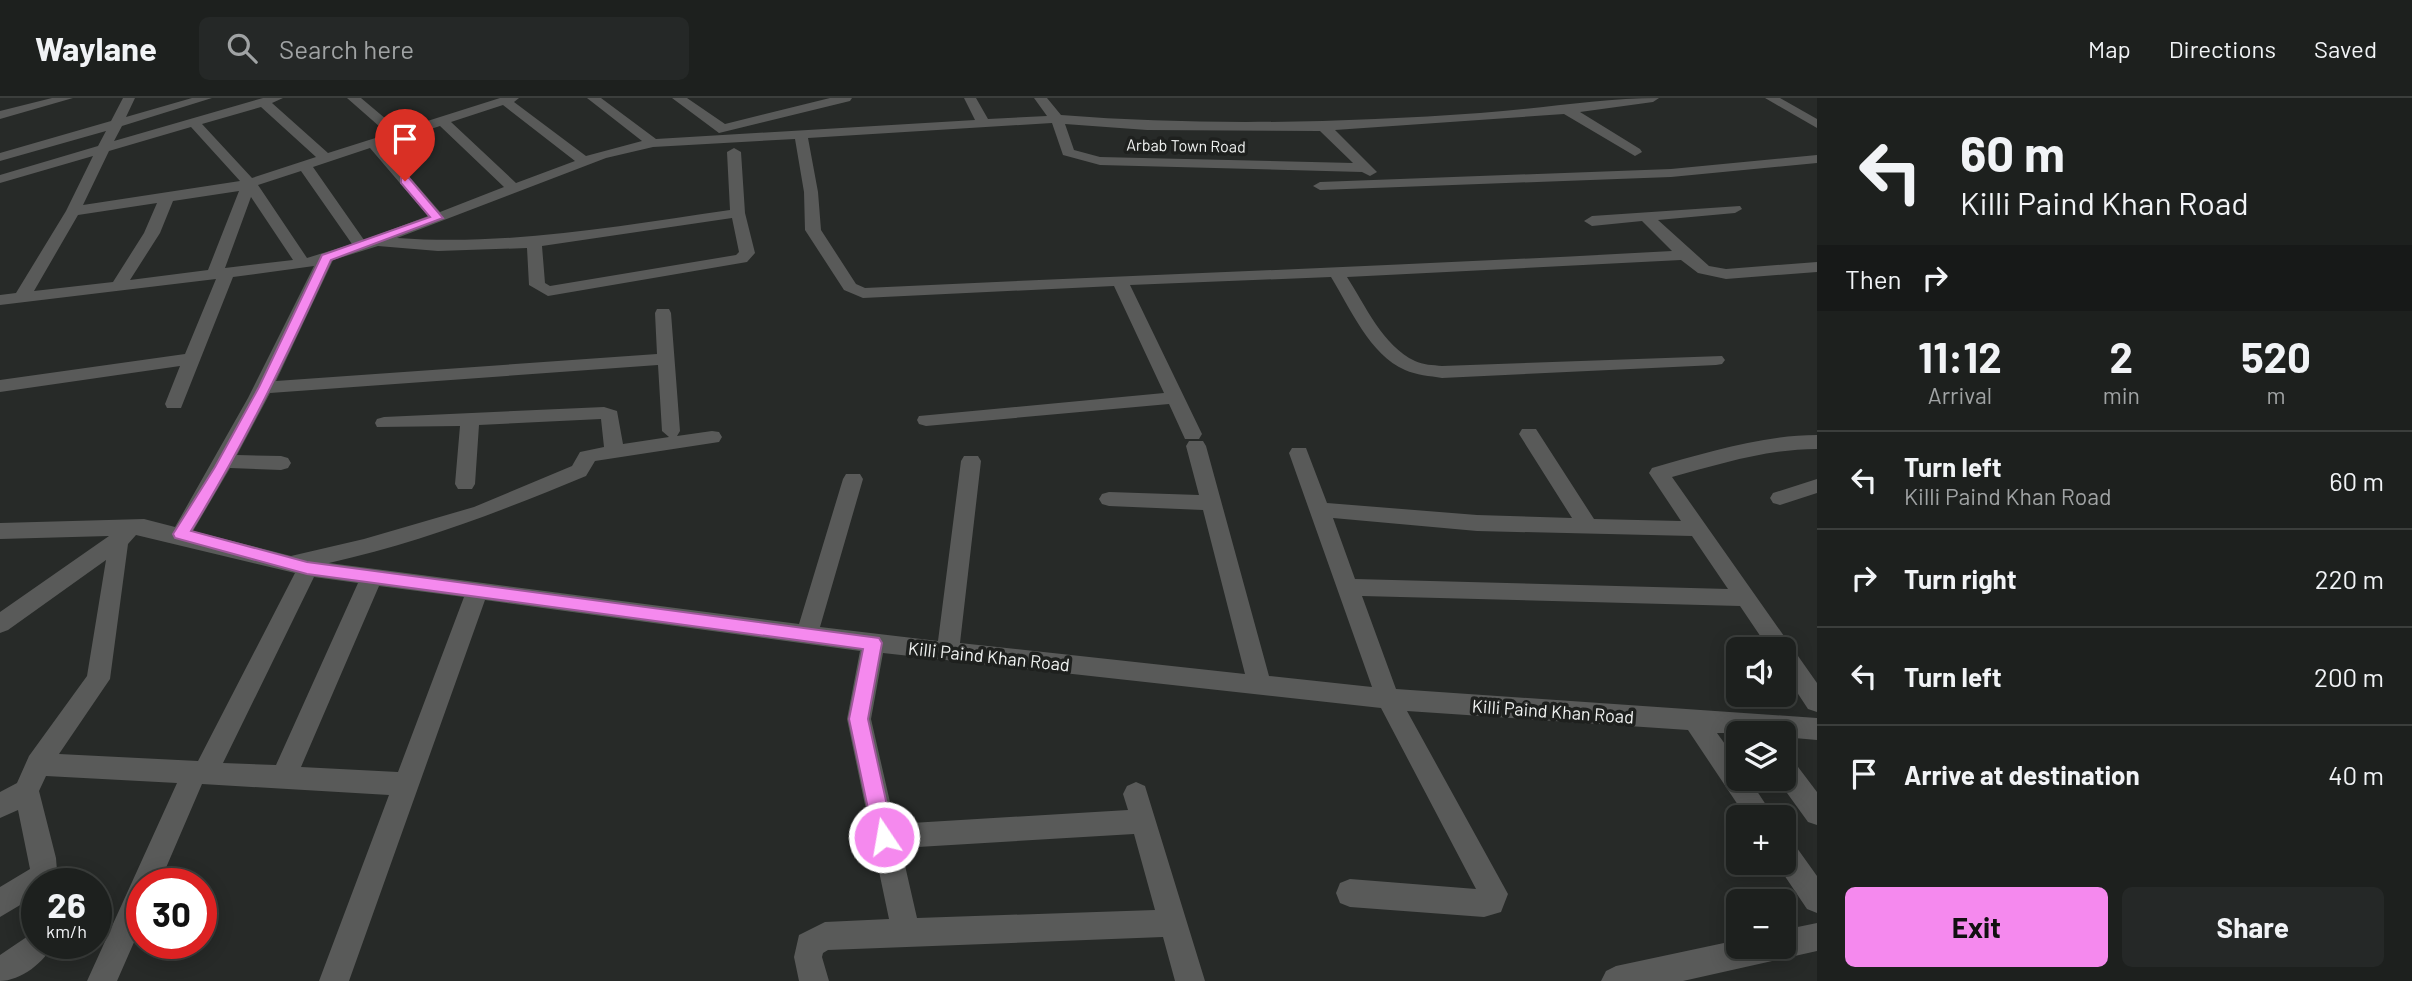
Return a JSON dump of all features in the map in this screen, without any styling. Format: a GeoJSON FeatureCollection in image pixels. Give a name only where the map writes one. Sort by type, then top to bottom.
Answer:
{"type":"FeatureCollection","features":[{"type":"Feature","properties":{"kind":"street"},"geometry":{"type":"LineString","coordinates":[[0,115],[67,98]]}},
{"type":"Feature","properties":{"kind":"street"},"geometry":{"type":"LineString","coordinates":[[22,298],[73,211],[129,98]]}},
{"type":"Feature","properties":{"kind":"street"},"geometry":{"type":"LineString","coordinates":[[0,157],[206,98]]}},
{"type":"Feature","properties":{"kind":"street"},"geometry":{"type":"LineString","coordinates":[[353,98],[397,135]]}},
{"type":"Feature","properties":{"kind":"street"},"geometry":{"type":"LineString","coordinates":[[593,98],[656,143],[1056,119],[1147,126],[1324,127],[1566,109],[1601,102],[1653,98]]}},
{"type":"Feature","properties":{"kind":"street"},"geometry":{"type":"LineString","coordinates":[[678,98],[723,128]]}},
{"type":"Feature","properties":{"kind":"street"},"geometry":{"type":"LineString","coordinates":[[767,98],[790,112]]}},
{"type":"Feature","properties":{"kind":"street"},"geometry":{"type":"LineString","coordinates":[[0,300],[303,264],[369,243],[585,162],[846,98]]}},
{"type":"Feature","properties":{"kind":"street"},"geometry":{"type":"LineString","coordinates":[[970,98],[984,125]]}},
{"type":"Feature","properties":{"kind":"street","name":"Arbab Town Road"},"geometry":{"type":"LineString","coordinates":[[1040,98],[1056,119],[1068,152],[1083,158],[1100,161],[1367,168]]}},
{"type":"Feature","properties":{"kind":"street"},"geometry":{"type":"LineString","coordinates":[[1771,98],[1817,124]]}},
{"type":"Feature","properties":{"kind":"street"},"geometry":{"type":"LineString","coordinates":[[73,211],[249,183],[442,121],[462,109],[509,99],[585,162]]}},
{"type":"Feature","properties":{"kind":"street"},"geometry":{"type":"LineString","coordinates":[[0,178],[270,100],[325,159]]}},
{"type":"Feature","properties":{"kind":"street"},"geometry":{"type":"LineString","coordinates":[[1566,109],[1635,152]]}},
{"type":"Feature","properties":{"kind":"street"},"geometry":{"type":"LineString","coordinates":[[442,121],[514,189]]}},
{"type":"Feature","properties":{"kind":"street"},"geometry":{"type":"LineString","coordinates":[[193,122],[249,183],[303,264]]}},
{"type":"Feature","properties":{"kind":"street"},"geometry":{"type":"LineString","coordinates":[[1324,127],[1380,183]]}},
{"type":"Feature","properties":{"kind":"street"},"geometry":{"type":"LineString","coordinates":[[801,135],[811,192],[813,230],[850,287],[863,293],[1685,255]]}},
{"type":"Feature","properties":{"kind":"street"},"geometry":{"type":"LineString","coordinates":[[373,143],[437,218]]}},
{"type":"Feature","properties":{"kind":"street"},"geometry":{"type":"LineString","coordinates":[[534,243],[537,285],[548,291],[741,259],[747,253],[738,213],[734,152]]}},
{"type":"Feature","properties":{"kind":"street"},"geometry":{"type":"LineString","coordinates":[[1320,186],[1671,173],[1817,159]]}},
{"type":"Feature","properties":{"kind":"street"},"geometry":{"type":"LineString","coordinates":[[304,165],[369,243],[438,246],[534,243],[738,213]]}},
{"type":"Feature","properties":{"kind":"street"},"geometry":{"type":"LineString","coordinates":[[174,404],[221,274],[249,183]]}},
{"type":"Feature","properties":{"kind":"street"},"geometry":{"type":"LineString","coordinates":[[118,286],[152,233],[167,197]]}},
{"type":"Feature","properties":{"kind":"street"},"geometry":{"type":"LineString","coordinates":[[1592,220],[1735,209]]}},
{"type":"Feature","properties":{"kind":"street"},"geometry":{"type":"LineString","coordinates":[[1645,216],[1704,270],[1727,274],[1817,267]]}},
{"type":"Feature","properties":{"kind":"street"},"geometry":{"type":"LineString","coordinates":[[181,534],[266,387],[326,257]]}},
{"type":"Feature","properties":{"kind":"street"},"geometry":{"type":"LineString","coordinates":[[1336,272],[1381,340],[1412,368],[1442,372],[1716,360]]}},
{"type":"Feature","properties":{"kind":"street"},"geometry":{"type":"LineString","coordinates":[[1120,281],[1194,440],[1260,685]]}},
{"type":"Feature","properties":{"kind":"street"},"geometry":{"type":"LineString","coordinates":[[663,313],[671,430]]}},
{"type":"Feature","properties":{"kind":"street"},"geometry":{"type":"LineString","coordinates":[[0,386],[192,359]]}},
{"type":"Feature","properties":{"kind":"street"},"geometry":{"type":"LineString","coordinates":[[266,387],[665,359]]}},
{"type":"Feature","properties":{"kind":"street"},"geometry":{"type":"LineString","coordinates":[[926,420],[1175,398]]}},
{"type":"Feature","properties":{"kind":"street"},"geometry":{"type":"LineString","coordinates":[[384,423],[609,414],[614,451]]}},
{"type":"Feature","properties":{"kind":"street"},"geometry":{"type":"LineString","coordinates":[[465,484],[470,420]]}},
{"type":"Feature","properties":{"kind":"street"},"geometry":{"type":"LineString","coordinates":[[1529,434],[1588,526]]}},
{"type":"Feature","properties":{"kind":"street"},"geometry":{"type":"LineString","coordinates":[[153,868],[299,565],[481,512],[579,471],[587,457],[592,455],[712,437]]}},
{"type":"Feature","properties":{"kind":"street"},"geometry":{"type":"LineString","coordinates":[[1773,637],[1659,473],[1761,447],[1792,442],[1817,442]]}},
{"type":"Feature","properties":{"kind":"street"},"geometry":{"type":"LineString","coordinates":[[1299,453],[1388,699],[1494,894],[1491,902],[1484,903],[1350,893]]}},
{"type":"Feature","properties":{"kind":"street"},"geometry":{"type":"LineString","coordinates":[[226,460],[281,463]]}},
{"type":"Feature","properties":{"kind":"street"},"geometry":{"type":"LineString","coordinates":[[948,651],[971,461]]}},
{"type":"Feature","properties":{"kind":"street"},"geometry":{"type":"LineString","coordinates":[[807,635],[853,480]]}},
{"type":"Feature","properties":{"kind":"street"},"geometry":{"type":"LineString","coordinates":[[1780,498],[1817,486]]}},
{"type":"Feature","properties":{"kind":"street"},"geometry":{"type":"LineString","coordinates":[[1109,499],[1212,503]]}},
{"type":"Feature","properties":{"kind":"street"},"geometry":{"type":"LineString","coordinates":[[1320,510],[1478,523],[1699,529]]}},
{"type":"Feature","properties":{"kind":"street"},"geometry":{"type":"LineString","coordinates":[[0,624],[118,538],[144,527]]}},
{"type":"Feature","properties":{"kind":"street","name":"Killi Paind Khan Road"},"geometry":{"type":"LineString","coordinates":[[0,531],[144,527],[299,565],[371,578],[807,635],[1388,699],[1726,725]]}},
{"type":"Feature","properties":{"kind":"street"},"geometry":{"type":"LineString","coordinates":[[0,806],[26,791],[38,764],[98,679],[115,576],[118,538]]}},
{"type":"Feature","properties":{"kind":"street"},"geometry":{"type":"LineString","coordinates":[[284,777],[371,578]]}},
{"type":"Feature","properties":{"kind":"street"},"geometry":{"type":"LineString","coordinates":[[1348,587],[1747,598]]}},
{"type":"Feature","properties":{"kind":"street"},"geometry":{"type":"LineString","coordinates":[[334,981],[477,592]]}},
{"type":"Feature","properties":{"kind":"street"},"geometry":{"type":"LineString","coordinates":[[873,643],[859,719],[906,932]]}},
{"type":"Feature","properties":{"kind":"street"},"geometry":{"type":"LineString","coordinates":[[1796,671],[1817,702]]}},
{"type":"Feature","properties":{"kind":"street"},"geometry":{"type":"LineString","coordinates":[[1695,721],[1753,805]]}},
{"type":"Feature","properties":{"kind":"street"},"geometry":{"type":"LineString","coordinates":[[38,764],[406,784]]}},
{"type":"Feature","properties":{"kind":"street"},"geometry":{"type":"LineString","coordinates":[[1796,785],[1817,813]]}},
{"type":"Feature","properties":{"kind":"street"},"geometry":{"type":"LineString","coordinates":[[26,791],[43,868]]}},
{"type":"Feature","properties":{"kind":"street"},"geometry":{"type":"LineString","coordinates":[[1136,794],[1190,981]]}},
{"type":"Feature","properties":{"kind":"street"},"geometry":{"type":"LineString","coordinates":[[884,837],[1144,821]]}},
{"type":"Feature","properties":{"kind":"street"},"geometry":{"type":"LineString","coordinates":[[1796,869],[1817,899]]}},
{"type":"Feature","properties":{"kind":"street"},"geometry":{"type":"LineString","coordinates":[[0,903],[21,892]]}},
{"type":"Feature","properties":{"kind":"street"},"geometry":{"type":"LineString","coordinates":[[814,981],[808,957],[810,945],[825,936],[1174,923]]}},
{"type":"Feature","properties":{"kind":"street"},"geometry":{"type":"LineString","coordinates":[[102,981],[126,927]]}},
{"type":"Feature","properties":{"kind":"street"},"geometry":{"type":"LineString","coordinates":[[1796,941],[1817,937]]}},
{"type":"Feature","properties":{"kind":"street"},"geometry":{"type":"LineString","coordinates":[[0,972],[21,956]]}},
{"type":"Feature","properties":{"kind":"street"},"geometry":{"type":"LineString","coordinates":[[1616,981],[1726,957]]}},
{"type":"Feature","properties":{"kind":"route"},"geometry":{"type":"LineString","coordinates":[[405,181],[437,218],[326,257],[266,387],[222,469],[181,534],[307,568],[873,643],[859,719],[884,837]]}}]}
